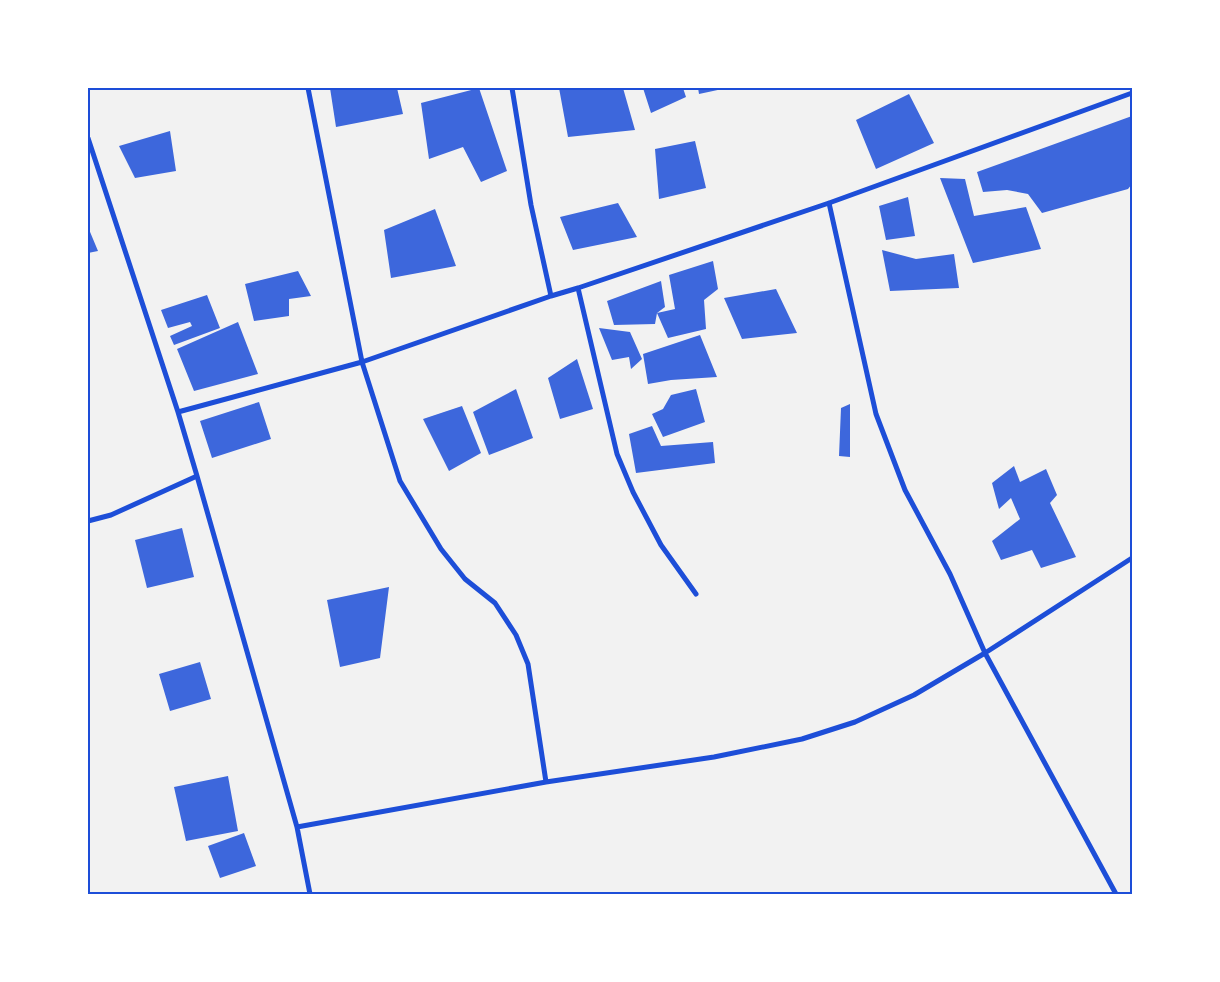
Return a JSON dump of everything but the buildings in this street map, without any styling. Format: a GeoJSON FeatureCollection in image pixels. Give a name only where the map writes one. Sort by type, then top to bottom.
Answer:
{"type":"FeatureCollection","features":[{"type":"Feature","properties":{"kind":"street"},"geometry":{"type":"LineString","coordinates":[[308,88],[362,362],[400,481],[441,549],[465,579],[495,603],[516,635],[528,664],[546,782]]}},
{"type":"Feature","properties":{"kind":"street"},"geometry":{"type":"LineString","coordinates":[[512,88],[531,205],[551,296]]}},
{"type":"Feature","properties":{"kind":"street"},"geometry":{"type":"LineString","coordinates":[[178,412],[362,362],[551,296],[829,203],[1132,93]]}},
{"type":"Feature","properties":{"kind":"street"},"geometry":{"type":"LineString","coordinates":[[88,138],[178,412],[197,476],[297,828],[310,894]]}},
{"type":"Feature","properties":{"kind":"street"},"geometry":{"type":"LineString","coordinates":[[829,203],[876,414],[905,490],[950,574],[985,653],[1116,894]]}},
{"type":"Feature","properties":{"kind":"street"},"geometry":{"type":"LineString","coordinates":[[578,288],[617,454],[633,492],[661,545],[696,594]]}},
{"type":"Feature","properties":{"kind":"street"},"geometry":{"type":"LineString","coordinates":[[88,521],[111,515],[197,476]]}},
{"type":"Feature","properties":{"kind":"street"},"geometry":{"type":"LineString","coordinates":[[297,828],[546,782],[714,756],[802,739],[855,722],[914,695],[985,653],[1132,558]]}}]}
